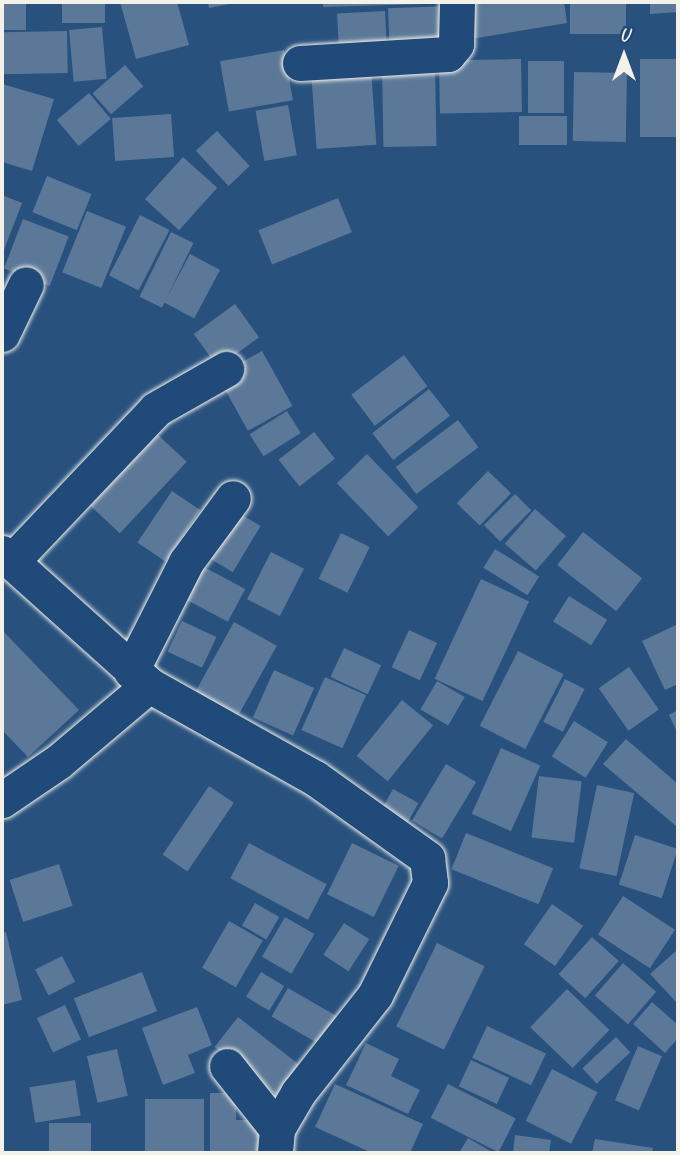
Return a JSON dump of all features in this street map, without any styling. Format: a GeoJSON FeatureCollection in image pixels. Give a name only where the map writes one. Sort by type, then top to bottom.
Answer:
{"type":"FeatureCollection","features":[{"type":"Feature","properties":{"kind":"street"},"geometry":{"type":"LineString","coordinates":[[300,63],[448,54],[456,44],[457,2]]}},
{"type":"Feature","properties":{"kind":"street"},"geometry":{"type":"LineString","coordinates":[[2,334],[26,284]]}},
{"type":"Feature","properties":{"kind":"street"},"geometry":{"type":"LineString","coordinates":[[226,369],[156,408],[7,557],[140,678],[315,778],[427,858],[430,883],[375,995],[328,1049],[276,1141],[227,1066]]}},
{"type":"Feature","properties":{"kind":"street"},"geometry":{"type":"LineString","coordinates":[[2,800],[58,762],[140,678],[186,562],[233,498]]}},
{"type":"Feature","properties":{"kind":"building"},"geometry":{"type":"Polygon","coordinates":[[[2,2],[26,2],[26,30],[2,30],[2,2]]]}},
{"type":"Feature","properties":{"kind":"building"},"geometry":{"type":"Polygon","coordinates":[[[62,2],[105,2],[105,23],[62,23],[62,2]]]}},
{"type":"Feature","properties":{"kind":"building"},"geometry":{"type":"Polygon","coordinates":[[[120,2],[177,2],[189,45],[136,59],[120,2]]]}},
{"type":"Feature","properties":{"kind":"building"},"geometry":{"type":"Polygon","coordinates":[[[208,2],[235,2],[235,3],[209,8],[208,2]]]}},
{"type":"Feature","properties":{"kind":"building"},"geometry":{"type":"Polygon","coordinates":[[[323,2],[425,2],[425,4],[323,7],[323,2]]]}},
{"type":"Feature","properties":{"kind":"building"},"geometry":{"type":"Polygon","coordinates":[[[458,2],[564,2],[567,23],[465,40],[458,2]]]}},
{"type":"Feature","properties":{"kind":"building"},"geometry":{"type":"Polygon","coordinates":[[[570,2],[626,2],[626,34],[570,34],[570,2]]]}},
{"type":"Feature","properties":{"kind":"building"},"geometry":{"type":"Polygon","coordinates":[[[650,2],[678,2],[678,12],[650,14],[650,2]]]}},
{"type":"Feature","properties":{"kind":"building"},"geometry":{"type":"Polygon","coordinates":[[[450,6],[451,42],[389,44],[388,8],[450,6]]]}},
{"type":"Feature","properties":{"kind":"building"},"geometry":{"type":"Polygon","coordinates":[[[385,11],[387,51],[339,53],[337,14],[385,11]]]}},
{"type":"Feature","properties":{"kind":"building"},"geometry":{"type":"Polygon","coordinates":[[[102,27],[107,79],[74,82],[69,30],[102,27]]]}},
{"type":"Feature","properties":{"kind":"building"},"geometry":{"type":"Polygon","coordinates":[[[67,31],[68,73],[3,74],[2,32],[67,31]]]}},
{"type":"Feature","properties":{"kind":"building"},"geometry":{"type":"Polygon","coordinates":[[[284,50],[293,100],[229,112],[220,61],[284,50]]]}},
{"type":"Feature","properties":{"kind":"building"},"geometry":{"type":"Polygon","coordinates":[[[521,59],[522,112],[440,113],[439,60],[521,59]]]}},
{"type":"Feature","properties":{"kind":"building"},"geometry":{"type":"Polygon","coordinates":[[[640,59],[678,59],[678,137],[640,137],[640,59]]]}},
{"type":"Feature","properties":{"kind":"building"},"geometry":{"type":"Polygon","coordinates":[[[528,61],[564,61],[564,113],[528,113],[528,61]]]}},
{"type":"Feature","properties":{"kind":"building"},"geometry":{"type":"Polygon","coordinates":[[[125,65],[143,86],[111,114],[93,93],[125,65]]]}},
{"type":"Feature","properties":{"kind":"building"},"geometry":{"type":"Polygon","coordinates":[[[435,65],[436,146],[383,147],[382,66],[435,65]]]}},
{"type":"Feature","properties":{"kind":"building"},"geometry":{"type":"Polygon","coordinates":[[[371,68],[376,145],[317,149],[311,72],[371,68]]]}},
{"type":"Feature","properties":{"kind":"building"},"geometry":{"type":"Polygon","coordinates":[[[574,72],[627,73],[626,142],[573,141],[574,72]]]}},
{"type":"Feature","properties":{"kind":"building"},"geometry":{"type":"Polygon","coordinates":[[[2,84],[54,99],[32,171],[2,162],[2,84]]]}},
{"type":"Feature","properties":{"kind":"building"},"geometry":{"type":"Polygon","coordinates":[[[89,93],[111,119],[79,146],[57,120],[89,93]]]}},
{"type":"Feature","properties":{"kind":"building"},"geometry":{"type":"Polygon","coordinates":[[[288,105],[297,155],[264,161],[256,111],[288,105]]]}},
{"type":"Feature","properties":{"kind":"building"},"geometry":{"type":"Polygon","coordinates":[[[171,114],[174,157],[115,161],[112,118],[171,114]]]}},
{"type":"Feature","properties":{"kind":"building"},"geometry":{"type":"Polygon","coordinates":[[[519,116],[567,116],[567,145],[519,145],[519,116]]]}},
{"type":"Feature","properties":{"kind":"building"},"geometry":{"type":"Polygon","coordinates":[[[217,131],[250,166],[229,186],[196,151],[217,131]]]}},
{"type":"Feature","properties":{"kind":"building"},"geometry":{"type":"Polygon","coordinates":[[[183,157],[217,188],[179,230],[145,199],[183,157]]]}},
{"type":"Feature","properties":{"kind":"building"},"geometry":{"type":"Polygon","coordinates":[[[47,176],[92,194],[77,230],[32,212],[47,176]]]}},
{"type":"Feature","properties":{"kind":"building"},"geometry":{"type":"Polygon","coordinates":[[[2,195],[22,203],[2,255],[2,195]]]}},
{"type":"Feature","properties":{"kind":"building"},"geometry":{"type":"Polygon","coordinates":[[[338,198],[352,232],[272,265],[258,230],[338,198]]]}},
{"type":"Feature","properties":{"kind":"building"},"geometry":{"type":"Polygon","coordinates":[[[87,211],[126,227],[101,288],[62,272],[87,211]]]}},
{"type":"Feature","properties":{"kind":"building"},"geometry":{"type":"Polygon","coordinates":[[[140,215],[169,230],[139,291],[109,276],[140,215]]]}},
{"type":"Feature","properties":{"kind":"building"},"geometry":{"type":"Polygon","coordinates":[[[23,219],[69,237],[50,286],[4,268],[23,219]]]}},
{"type":"Feature","properties":{"kind":"building"},"geometry":{"type":"Polygon","coordinates":[[[171,232],[193,243],[162,308],[139,297],[171,232]]]}},
{"type":"Feature","properties":{"kind":"building"},"geometry":{"type":"Polygon","coordinates":[[[190,254],[220,270],[194,319],[164,303],[190,254]]]}},
{"type":"Feature","properties":{"kind":"building"},"geometry":{"type":"Polygon","coordinates":[[[235,304],[259,337],[218,367],[194,334],[235,304]]]}},
{"type":"Feature","properties":{"kind":"building"},"geometry":{"type":"Polygon","coordinates":[[[262,351],[293,406],[248,431],[217,376],[262,351]]]}},
{"type":"Feature","properties":{"kind":"building"},"geometry":{"type":"Polygon","coordinates":[[[404,355],[427,386],[375,426],[351,395],[404,355]]]}},
{"type":"Feature","properties":{"kind":"building"},"geometry":{"type":"Polygon","coordinates":[[[429,389],[450,416],[393,460],[372,433],[429,389]]]}},
{"type":"Feature","properties":{"kind":"building"},"geometry":{"type":"Polygon","coordinates":[[[287,411],[301,433],[263,456],[250,434],[287,411]]]}},
{"type":"Feature","properties":{"kind":"building"},"geometry":{"type":"Polygon","coordinates":[[[458,420],[478,447],[416,494],[396,467],[458,420]]]}},
{"type":"Feature","properties":{"kind":"building"},"geometry":{"type":"Polygon","coordinates":[[[314,432],[335,459],[299,486],[279,460],[314,432]]]}},
{"type":"Feature","properties":{"kind":"building"},"geometry":{"type":"Polygon","coordinates":[[[156,433],[187,462],[120,533],[89,505],[156,433]]]}},
{"type":"Feature","properties":{"kind":"building"},"geometry":{"type":"Polygon","coordinates":[[[367,454],[418,507],[388,536],[337,483],[367,454]]]}},
{"type":"Feature","properties":{"kind":"building"},"geometry":{"type":"Polygon","coordinates":[[[488,471],[511,493],[480,526],[457,503],[488,471]]]}},
{"type":"Feature","properties":{"kind":"building"},"geometry":{"type":"Polygon","coordinates":[[[172,491],[200,510],[166,561],[137,542],[172,491]]]}},
{"type":"Feature","properties":{"kind":"building"},"geometry":{"type":"Polygon","coordinates":[[[515,494],[531,510],[500,541],[484,525],[515,494]]]}},
{"type":"Feature","properties":{"kind":"building"},"geometry":{"type":"Polygon","coordinates":[[[535,509],[566,536],[536,571],[505,544],[535,509]]]}},
{"type":"Feature","properties":{"kind":"building"},"geometry":{"type":"Polygon","coordinates":[[[234,510],[261,526],[233,572],[206,556],[234,510]]]}},
{"type":"Feature","properties":{"kind":"building"},"geometry":{"type":"Polygon","coordinates":[[[583,532],[642,578],[616,611],[557,565],[583,532]]]}},
{"type":"Feature","properties":{"kind":"building"},"geometry":{"type":"Polygon","coordinates":[[[341,533],[370,547],[347,593],[319,579],[341,533]]]}},
{"type":"Feature","properties":{"kind":"building"},"geometry":{"type":"Polygon","coordinates":[[[495,549],[539,577],[527,595],[483,568],[495,549]]]}},
{"type":"Feature","properties":{"kind":"building"},"geometry":{"type":"Polygon","coordinates":[[[271,552],[304,569],[280,616],[247,599],[271,552]]]}},
{"type":"Feature","properties":{"kind":"building"},"geometry":{"type":"Polygon","coordinates":[[[202,566],[245,589],[228,622],[185,599],[202,566]]]}},
{"type":"Feature","properties":{"kind":"building"},"geometry":{"type":"Polygon","coordinates":[[[481,579],[529,601],[483,701],[435,679],[481,579]]]}},
{"type":"Feature","properties":{"kind":"building"},"geometry":{"type":"Polygon","coordinates":[[[569,596],[607,620],[591,645],[553,621],[569,596]]]}},
{"type":"Feature","properties":{"kind":"building"},"geometry":{"type":"Polygon","coordinates":[[[182,621],[216,637],[202,668],[168,652],[182,621]]]}},
{"type":"Feature","properties":{"kind":"building"},"geometry":{"type":"Polygon","coordinates":[[[234,622],[277,646],[233,724],[190,701],[234,622]]]}},
{"type":"Feature","properties":{"kind":"building"},"geometry":{"type":"Polygon","coordinates":[[[678,624],[678,684],[665,690],[642,641],[678,624]]]}},
{"type":"Feature","properties":{"kind":"building"},"geometry":{"type":"Polygon","coordinates":[[[2,630],[79,710],[28,757],[2,730],[2,630]]]}},
{"type":"Feature","properties":{"kind":"building"},"geometry":{"type":"Polygon","coordinates":[[[409,630],[437,643],[420,680],[392,667],[409,630]]]}},
{"type":"Feature","properties":{"kind":"building"},"geometry":{"type":"Polygon","coordinates":[[[344,648],[381,665],[368,694],[330,677],[344,648]]]}},
{"type":"Feature","properties":{"kind":"building"},"geometry":{"type":"Polygon","coordinates":[[[518,651],[563,674],[525,749],[480,726],[518,651]]]}},
{"type":"Feature","properties":{"kind":"building"},"geometry":{"type":"Polygon","coordinates":[[[629,667],[659,710],[629,731],[599,688],[629,667]]]}},
{"type":"Feature","properties":{"kind":"building"},"geometry":{"type":"Polygon","coordinates":[[[274,670],[314,688],[293,735],[253,718],[274,670]]]}},
{"type":"Feature","properties":{"kind":"building"},"geometry":{"type":"Polygon","coordinates":[[[325,677],[366,695],[343,748],[301,730],[325,677]]]}},
{"type":"Feature","properties":{"kind":"building"},"geometry":{"type":"Polygon","coordinates":[[[565,679],[585,689],[563,732],[543,722],[565,679]]]}},
{"type":"Feature","properties":{"kind":"building"},"geometry":{"type":"Polygon","coordinates":[[[437,681],[465,697],[448,726],[420,710],[437,681]]]}},
{"type":"Feature","properties":{"kind":"building"},"geometry":{"type":"Polygon","coordinates":[[[402,700],[433,725],[388,781],[357,756],[402,700]]]}},
{"type":"Feature","properties":{"kind":"building"},"geometry":{"type":"Polygon","coordinates":[[[678,710],[678,734],[669,715],[678,710]]]}},
{"type":"Feature","properties":{"kind":"building"},"geometry":{"type":"Polygon","coordinates":[[[574,721],[608,742],[586,778],[552,757],[574,721]]]}},
{"type":"Feature","properties":{"kind":"building"},"geometry":{"type":"Polygon","coordinates":[[[626,739],[678,784],[677,827],[603,764],[626,739]]]}},
{"type":"Feature","properties":{"kind":"building"},"geometry":{"type":"Polygon","coordinates":[[[501,748],[540,765],[511,831],[472,814],[501,748]]]}},
{"type":"Feature","properties":{"kind":"building"},"geometry":{"type":"Polygon","coordinates":[[[446,764],[476,782],[442,839],[412,821],[446,764]]]}},
{"type":"Feature","properties":{"kind":"building"},"geometry":{"type":"Polygon","coordinates":[[[539,776],[582,781],[574,843],[531,838],[539,776]]]}},
{"type":"Feature","properties":{"kind":"building"},"geometry":{"type":"Polygon","coordinates":[[[597,785],[634,793],[616,876],[579,868],[597,785]]]}},
{"type":"Feature","properties":{"kind":"building"},"geometry":{"type":"Polygon","coordinates":[[[209,786],[234,803],[187,872],[163,855],[209,786]]]}},
{"type":"Feature","properties":{"kind":"building"},"geometry":{"type":"Polygon","coordinates":[[[393,789],[418,803],[404,829],[378,815],[393,789]]]}},
{"type":"Feature","properties":{"kind":"building"},"geometry":{"type":"Polygon","coordinates":[[[466,833],[553,868],[539,904],[451,869],[466,833]]]}},
{"type":"Feature","properties":{"kind":"building"},"geometry":{"type":"Polygon","coordinates":[[[635,835],[678,849],[662,898],[619,884],[635,835]]]}},
{"type":"Feature","properties":{"kind":"building"},"geometry":{"type":"Polygon","coordinates":[[[249,843],[327,884],[308,920],[230,878],[249,843]]]}},
{"type":"Feature","properties":{"kind":"building"},"geometry":{"type":"Polygon","coordinates":[[[352,843],[399,866],[374,917],[327,894],[352,843]]]}},
{"type":"Feature","properties":{"kind":"building"},"geometry":{"type":"Polygon","coordinates":[[[59,864],[73,906],[23,922],[10,880],[59,864]]]}},
{"type":"Feature","properties":{"kind":"building"},"geometry":{"type":"Polygon","coordinates":[[[623,896],[675,930],[650,968],[598,935],[623,896]]]}},
{"type":"Feature","properties":{"kind":"building"},"geometry":{"type":"Polygon","coordinates":[[[255,903],[279,917],[266,940],[242,926],[255,903]]]}},
{"type":"Feature","properties":{"kind":"building"},"geometry":{"type":"Polygon","coordinates":[[[552,904],[583,926],[555,966],[524,944],[552,904]]]}},
{"type":"Feature","properties":{"kind":"building"},"geometry":{"type":"Polygon","coordinates":[[[285,917],[314,934],[291,974],[262,957],[285,917]]]}},
{"type":"Feature","properties":{"kind":"building"},"geometry":{"type":"Polygon","coordinates":[[[229,921],[263,940],[236,987],[202,968],[229,921]]]}},
{"type":"Feature","properties":{"kind":"building"},"geometry":{"type":"Polygon","coordinates":[[[344,923],[369,939],[348,971],[323,955],[344,923]]]}},
{"type":"Feature","properties":{"kind":"building"},"geometry":{"type":"Polygon","coordinates":[[[6,932],[22,1000],[2,1005],[2,933],[6,932]]]}},
{"type":"Feature","properties":{"kind":"building"},"geometry":{"type":"Polygon","coordinates":[[[592,937],[619,961],[585,998],[559,974],[592,937]]]}},
{"type":"Feature","properties":{"kind":"building"},"geometry":{"type":"Polygon","coordinates":[[[437,943],[485,966],[444,1050],[396,1027],[437,943]]]}},
{"type":"Feature","properties":{"kind":"building"},"geometry":{"type":"Polygon","coordinates":[[[676,951],[678,953],[678,1004],[650,974],[676,951]]]}},
{"type":"Feature","properties":{"kind":"building"},"geometry":{"type":"Polygon","coordinates":[[[62,956],[75,982],[48,995],[35,970],[62,956]]]}},
{"type":"Feature","properties":{"kind":"building"},"geometry":{"type":"Polygon","coordinates":[[[623,963],[656,992],[628,1024],[595,995],[623,963]]]}},
{"type":"Feature","properties":{"kind":"building"},"geometry":{"type":"Polygon","coordinates":[[[142,972],[157,1011],[89,1037],[74,998],[142,972]]]}},
{"type":"Feature","properties":{"kind":"building"},"geometry":{"type":"Polygon","coordinates":[[[261,972],[284,986],[269,1011],[246,997],[261,972]]]}},
{"type":"Feature","properties":{"kind":"building"},"geometry":{"type":"Polygon","coordinates":[[[288,988],[336,1016],[320,1045],[272,1017],[288,988]]]}},
{"type":"Feature","properties":{"kind":"building"},"geometry":{"type":"Polygon","coordinates":[[[567,989],[609,1030],[573,1068],[530,1027],[567,989]]]}},
{"type":"Feature","properties":{"kind":"building"},"geometry":{"type":"Polygon","coordinates":[[[652,1002],[678,1025],[678,1038],[665,1053],[633,1024],[652,1002]]]}},
{"type":"Feature","properties":{"kind":"building"},"geometry":{"type":"Polygon","coordinates":[[[65,1005],[81,1039],[53,1053],[37,1018],[65,1005]]]}},
{"type":"Feature","properties":{"kind":"building"},"geometry":{"type":"Polygon","coordinates":[[[197,1007],[212,1045],[188,1055],[195,1073],[163,1085],[142,1028],[197,1007]]]}},
{"type":"Feature","properties":{"kind":"building"},"geometry":{"type":"Polygon","coordinates":[[[238,1017],[299,1065],[276,1095],[215,1047],[238,1017]]]}},
{"type":"Feature","properties":{"kind":"building"},"geometry":{"type":"Polygon","coordinates":[[[487,1026],[546,1053],[531,1085],[472,1058],[487,1026]]]}},
{"type":"Feature","properties":{"kind":"building"},"geometry":{"type":"Polygon","coordinates":[[[616,1037],[630,1052],[597,1084],[582,1068],[616,1037]]]}},
{"type":"Feature","properties":{"kind":"building"},"geometry":{"type":"Polygon","coordinates":[[[366,1043],[399,1059],[391,1076],[420,1090],[408,1114],[346,1085],[366,1043]]]}},
{"type":"Feature","properties":{"kind":"building"},"geometry":{"type":"Polygon","coordinates":[[[638,1046],[662,1056],[639,1110],[615,1100],[638,1046]]]}},
{"type":"Feature","properties":{"kind":"building"},"geometry":{"type":"Polygon","coordinates":[[[117,1049],[128,1096],[98,1103],[87,1056],[117,1049]]]}},
{"type":"Feature","properties":{"kind":"building"},"geometry":{"type":"Polygon","coordinates":[[[471,1060],[509,1078],[497,1104],[459,1086],[471,1060]]]}},
{"type":"Feature","properties":{"kind":"building"},"geometry":{"type":"Polygon","coordinates":[[[552,1069],[597,1092],[571,1144],[526,1121],[552,1069]]]}},
{"type":"Feature","properties":{"kind":"building"},"geometry":{"type":"Polygon","coordinates":[[[75,1080],[81,1116],[35,1123],[30,1087],[75,1080]]]}},
{"type":"Feature","properties":{"kind":"building"},"geometry":{"type":"Polygon","coordinates":[[[335,1084],[423,1124],[410,1153],[372,1153],[315,1127],[335,1084]]]}},
{"type":"Feature","properties":{"kind":"building"},"geometry":{"type":"Polygon","coordinates":[[[448,1084],[516,1119],[498,1152],[431,1118],[448,1084]]]}},
{"type":"Feature","properties":{"kind":"building"},"geometry":{"type":"Polygon","coordinates":[[[210,1093],[236,1093],[236,1120],[266,1120],[265,1153],[210,1153],[210,1093]]]}},
{"type":"Feature","properties":{"kind":"building"},"geometry":{"type":"Polygon","coordinates":[[[145,1099],[204,1099],[204,1153],[145,1153],[145,1099]]]}},
{"type":"Feature","properties":{"kind":"building"},"geometry":{"type":"Polygon","coordinates":[[[49,1123],[91,1123],[91,1153],[49,1153],[49,1123]]]}},
{"type":"Feature","properties":{"kind":"building"},"geometry":{"type":"Polygon","coordinates":[[[515,1135],[551,1140],[549,1153],[513,1153],[515,1135]]]}},
{"type":"Feature","properties":{"kind":"building"},"geometry":{"type":"Polygon","coordinates":[[[468,1138],[494,1153],[459,1153],[468,1138]]]}},
{"type":"Feature","properties":{"kind":"building"},"geometry":{"type":"Polygon","coordinates":[[[595,1139],[653,1148],[652,1153],[592,1153],[595,1139]]]}}]}
